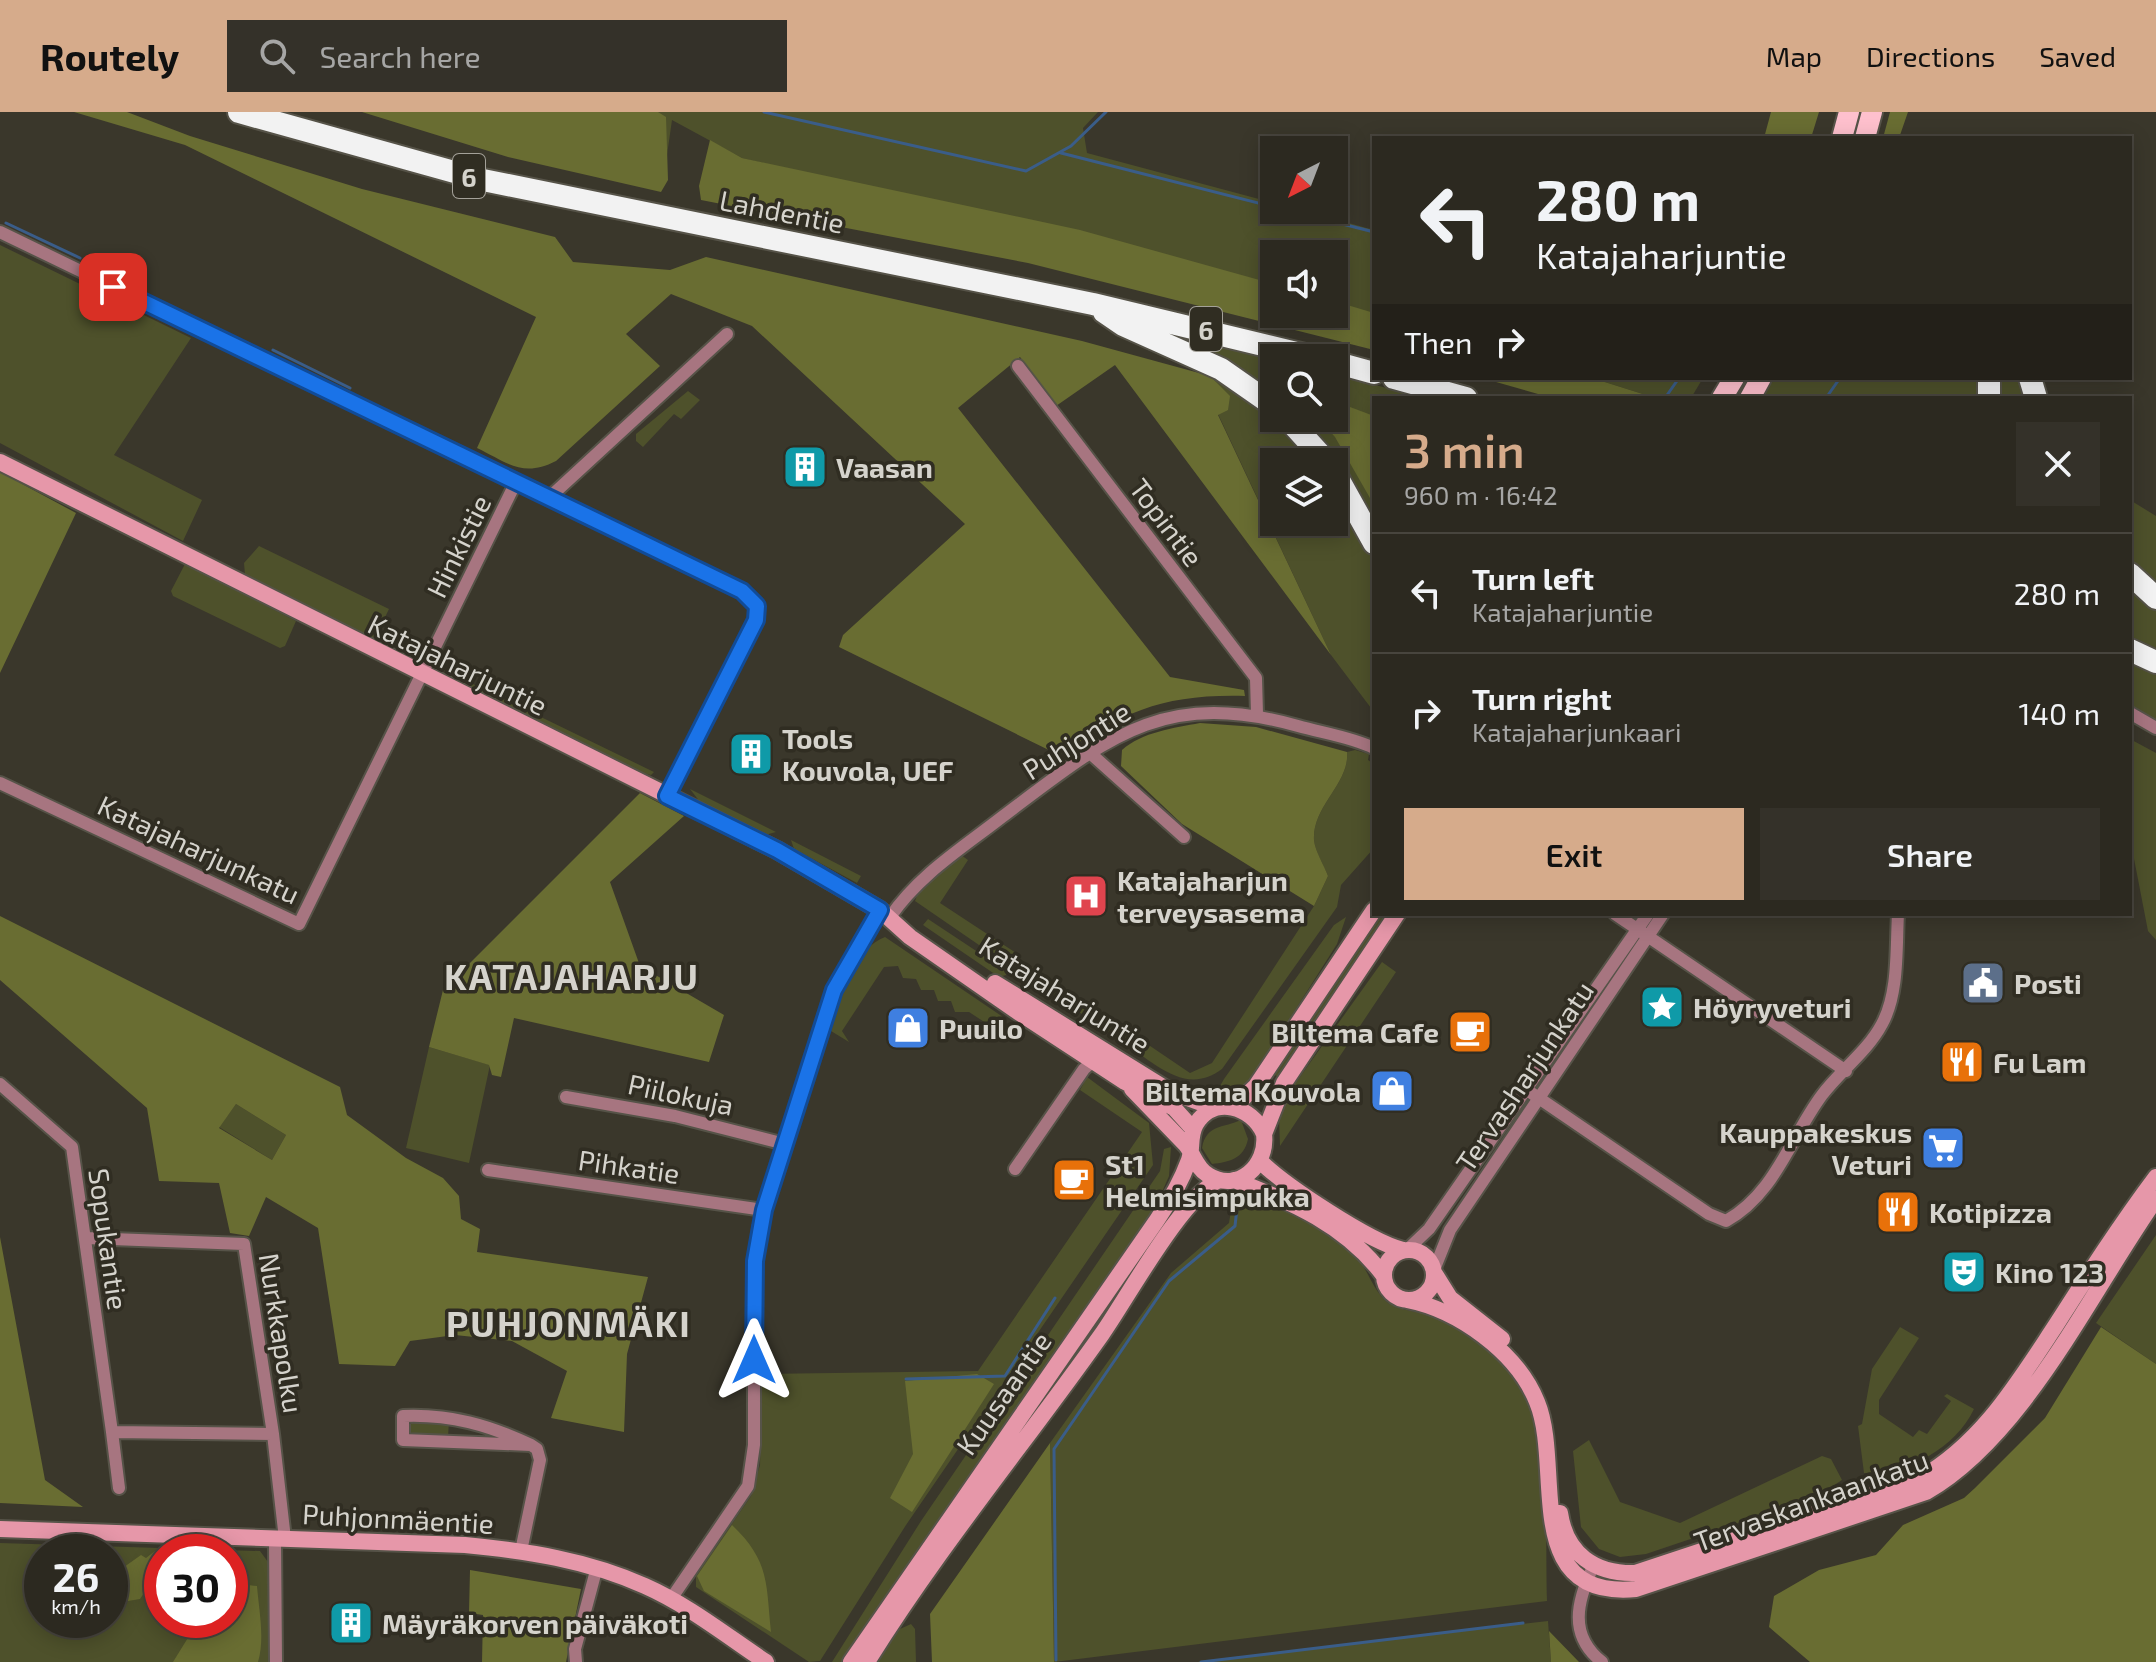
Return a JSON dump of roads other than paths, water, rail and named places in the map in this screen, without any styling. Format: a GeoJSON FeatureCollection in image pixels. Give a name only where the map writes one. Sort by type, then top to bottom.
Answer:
{"type":"FeatureCollection","features":[{"type":"Feature","properties":{"kind":"highway","name":"Lahdentie"},"geometry":{"type":"LineString","coordinates":[[239,112],[400,159],[582,202],[1093,304],[1260,344]]}},
{"type":"Feature","properties":{"kind":"highway"},"geometry":{"type":"LineString","coordinates":[[1093,304],[1123,325],[1221,369],[1260,396]]}},
{"type":"Feature","properties":{"kind":"highway"},"geometry":{"type":"LineString","coordinates":[[1348,366],[1372,372]]}},
{"type":"Feature","properties":{"kind":"highway"},"geometry":{"type":"LineString","coordinates":[[1401,380],[1459,396]]}},
{"type":"Feature","properties":{"kind":"highway"},"geometry":{"type":"LineString","coordinates":[[1300,432],[1314,448]]}},
{"type":"Feature","properties":{"kind":"highway"},"geometry":{"type":"LineString","coordinates":[[1348,496],[1372,539]]}},
{"type":"Feature","properties":{"kind":"highway"},"geometry":{"type":"LineString","coordinates":[[2132,576],[2156,598]]}},
{"type":"Feature","properties":{"kind":"highway"},"geometry":{"type":"LineString","coordinates":[[2132,651],[2156,662]]}},
{"type":"Feature","properties":{"kind":"main road"},"geometry":{"type":"LineString","coordinates":[[1843,136],[1849,112]]}},
{"type":"Feature","properties":{"kind":"main road"},"geometry":{"type":"LineString","coordinates":[[1866,136],[1872,112]]}},
{"type":"Feature","properties":{"kind":"street"},"geometry":{"type":"LineString","coordinates":[[0,232],[742,591],[757,606],[756,620],[667,796]]}},
{"type":"Feature","properties":{"kind":"street"},"geometry":{"type":"LineString","coordinates":[[551,496],[727,334]]}},
{"type":"Feature","properties":{"kind":"street","name":"Topintie"},"geometry":{"type":"LineString","coordinates":[[1018,366],[1256,678],[1257,714]]}},
{"type":"Feature","properties":{"kind":"street","name":"Katajaharjuntie"},"geometry":{"type":"LineString","coordinates":[[0,462],[777,850],[885,914],[916,928],[1099,1056],[1125,1082],[1174,1108],[1193,1129]]}},
{"type":"Feature","properties":{"kind":"street","name":"Hinkistie"},"geometry":{"type":"LineString","coordinates":[[422,675],[516,482]]}},
{"type":"Feature","properties":{"kind":"street","name":"Katajaharjunkatu"},"geometry":{"type":"LineString","coordinates":[[0,783],[299,924],[422,675]]}},
{"type":"Feature","properties":{"kind":"street","name":"Puhjontie"},"geometry":{"type":"LineString","coordinates":[[671,1599],[742,1498],[751,1473],[755,1261],[764,1210],[834,990],[885,914],[915,883],[1090,753],[1135,727],[1166,717],[1219,711],[1257,714],[1372,747]]}},
{"type":"Feature","properties":{"kind":"street"},"geometry":{"type":"LineString","coordinates":[[2132,714],[2156,728]]}},
{"type":"Feature","properties":{"kind":"street"},"geometry":{"type":"LineString","coordinates":[[1090,753],[1184,837]]}},
{"type":"Feature","properties":{"kind":"street"},"geometry":{"type":"LineString","coordinates":[[1234,1107],[1256,1086],[1372,913]]}},
{"type":"Feature","properties":{"kind":"street","name":"Katajaharjuntie"},"geometry":{"type":"LineString","coordinates":[[885,914],[910,937],[1099,1056],[1171,1092],[1215,1108]]}},
{"type":"Feature","properties":{"kind":"street"},"geometry":{"type":"LineString","coordinates":[[1226,1180],[1249,1174],[1260,1161],[1264,1138],[1284,1083],[1396,916]]}},
{"type":"Feature","properties":{"kind":"street"},"geometry":{"type":"LineString","coordinates":[[1618,916],[1846,1071]]}},
{"type":"Feature","properties":{"kind":"street","name":"Tervasharjunkatu"},"geometry":{"type":"LineString","coordinates":[[1435,1272],[1450,1230],[1533,1094],[1641,933],[1647,916]]}},
{"type":"Feature","properties":{"kind":"street","name":"Tervasharjunkatu"},"geometry":{"type":"LineString","coordinates":[[1641,933],[1661,916]]}},
{"type":"Feature","properties":{"kind":"street"},"geometry":{"type":"LineString","coordinates":[[1533,1094],[1709,1214],[1726,1221],[1753,1204],[1823,1094],[1846,1071],[1882,1023],[1888,1006],[1898,916]]}},
{"type":"Feature","properties":{"kind":"street"},"geometry":{"type":"LineString","coordinates":[[1015,1169],[1099,1056]]}},
{"type":"Feature","properties":{"kind":"street"},"geometry":{"type":"LineString","coordinates":[[1125,1082],[1191,1151],[1201,1169],[1321,1219],[1364,1252],[1384,1276],[1393,1295],[1438,1309],[1471,1329],[1515,1365],[1528,1383],[1543,1420],[1555,1541],[1570,1567],[1590,1574]]}},
{"type":"Feature","properties":{"kind":"street","name":"Sopukantie"},"geometry":{"type":"LineString","coordinates":[[0,1084],[72,1147],[119,1488]]}},
{"type":"Feature","properties":{"kind":"street","name":"Tervasharjunkatu"},"geometry":{"type":"LineString","coordinates":[[1405,1249],[1429,1229],[1533,1094]]}},
{"type":"Feature","properties":{"kind":"street","name":"Piilokuja"},"geometry":{"type":"LineString","coordinates":[[566,1097],[675,1116],[785,1144]]}},
{"type":"Feature","properties":{"kind":"street"},"geometry":{"type":"LineString","coordinates":[[1191,1151],[1193,1129],[1204,1114],[1215,1108],[1234,1107],[1256,1119],[1276,1162],[1310,1197]]}},
{"type":"Feature","properties":{"kind":"street","name":"Kuusaantie"},"geometry":{"type":"LineString","coordinates":[[851,1662],[1157,1220],[1177,1188],[1191,1151]]}},
{"type":"Feature","properties":{"kind":"street"},"geometry":{"type":"LineString","coordinates":[[1260,1161],[1288,1187],[1310,1197],[1373,1237],[1423,1253],[1450,1298],[1511,1346],[1536,1376],[1554,1426],[1562,1527],[1590,1574]]}},
{"type":"Feature","properties":{"kind":"street","name":"Pihkatie"},"geometry":{"type":"LineString","coordinates":[[488,1170],[764,1210]]}},
{"type":"Feature","properties":{"kind":"street","name":"Kuusaantie"},"geometry":{"type":"LineString","coordinates":[[867,1662],[948,1542],[1102,1333],[1184,1213],[1200,1193],[1226,1180]]}},
{"type":"Feature","properties":{"kind":"street","name":"Tervaskankaankatu"},"geometry":{"type":"LineString","coordinates":[[1590,1574],[1635,1573],[1909,1482],[1938,1468],[1965,1446],[1999,1409],[2154,1190]]}},
{"type":"Feature","properties":{"kind":"street","name":"Nurkkapolku"},"geometry":{"type":"LineString","coordinates":[[86,1238],[244,1244],[273,1434],[280,1539],[276,1662]]}},
{"type":"Feature","properties":{"kind":"street"},"geometry":{"type":"LineString","coordinates":[[1384,1276],[1388,1259],[1405,1249]]}},
{"type":"Feature","properties":{"kind":"street"},"geometry":{"type":"LineString","coordinates":[[1407,1300],[1427,1293],[1435,1272]]}},
{"type":"Feature","properties":{"kind":"street"},"geometry":{"type":"LineString","coordinates":[[521,1551],[540,1460],[537,1449],[531,1445],[476,1422],[449,1417],[403,1416],[403,1440],[531,1445]]}},
{"type":"Feature","properties":{"kind":"street"},"geometry":{"type":"LineString","coordinates":[[112,1432],[273,1434]]}},
{"type":"Feature","properties":{"kind":"street","name":"Puhjonmäentie"},"geometry":{"type":"LineString","coordinates":[[0,1529],[465,1545],[521,1551],[597,1567],[671,1599],[766,1662]]}},
{"type":"Feature","properties":{"kind":"street"},"geometry":{"type":"LineString","coordinates":[[576,1662],[575,1649],[597,1567]]}},
{"type":"Feature","properties":{"kind":"street"},"geometry":{"type":"LineString","coordinates":[[1590,1574],[1579,1602],[1578,1622],[1587,1647],[1602,1662]]}},
{"type":"Feature","properties":{"kind":"waterway"},"geometry":{"type":"LineString","coordinates":[[764,112],[1026,171],[1071,146],[1106,112]]}},
{"type":"Feature","properties":{"kind":"waterway"},"geometry":{"type":"LineString","coordinates":[[1061,153],[1260,203]]}},
{"type":"Feature","properties":{"kind":"waterway"},"geometry":{"type":"LineString","coordinates":[[6,223],[80,258]]}},
{"type":"Feature","properties":{"kind":"waterway"},"geometry":{"type":"LineString","coordinates":[[1342,224],[1372,231]]}},
{"type":"Feature","properties":{"kind":"waterway"},"geometry":{"type":"LineString","coordinates":[[273,350],[350,388]]}},
{"type":"Feature","properties":{"kind":"waterway"},"geometry":{"type":"LineString","coordinates":[[1666,396],[1678,380]]}},
{"type":"Feature","properties":{"kind":"waterway"},"geometry":{"type":"LineString","coordinates":[[1827,396],[1839,380]]}},
{"type":"Feature","properties":{"kind":"waterway"},"geometry":{"type":"LineString","coordinates":[[1056,1660],[1054,1449],[1169,1281],[1235,1226],[1237,1208]]}},
{"type":"Feature","properties":{"kind":"waterway"},"geometry":{"type":"LineString","coordinates":[[906,1379],[1005,1376],[1055,1298]]}},
{"type":"Feature","properties":{"kind":"waterway"},"geometry":{"type":"LineString","coordinates":[[1201,1662],[1523,1623]]}},
{"type":"Feature","properties":{"kind":"place","name":"Vaasan"},"geometry":{"type":"Point","coordinates":[805,467]}},
{"type":"Feature","properties":{"kind":"place","name":"Tools Kouvola, UEF"},"geometry":{"type":"Point","coordinates":[751,754]}},
{"type":"Feature","properties":{"kind":"place","name":"Katajaharjun terveysasema"},"geometry":{"type":"Point","coordinates":[1086,896]}},
{"type":"Feature","properties":{"kind":"place","name":"Posti"},"geometry":{"type":"Point","coordinates":[1983,983]}},
{"type":"Feature","properties":{"kind":"place","name":"Höyryveturi"},"geometry":{"type":"Point","coordinates":[1662,1007]}},
{"type":"Feature","properties":{"kind":"place","name":"Puuilo"},"geometry":{"type":"Point","coordinates":[908,1028]}},
{"type":"Feature","properties":{"kind":"place","name":"Biltema Cafe"},"geometry":{"type":"Point","coordinates":[1470,1032]}},
{"type":"Feature","properties":{"kind":"place","name":"Fu Lam"},"geometry":{"type":"Point","coordinates":[1962,1062]}},
{"type":"Feature","properties":{"kind":"place","name":"Biltema Kouvola"},"geometry":{"type":"Point","coordinates":[1392,1091]}},
{"type":"Feature","properties":{"kind":"place","name":"Kauppakeskus Veturi"},"geometry":{"type":"Point","coordinates":[1943,1148]}},
{"type":"Feature","properties":{"kind":"place","name":"St1 Helmisimpukka"},"geometry":{"type":"Point","coordinates":[1074,1180]}},
{"type":"Feature","properties":{"kind":"place","name":"Kotipizza"},"geometry":{"type":"Point","coordinates":[1898,1212]}},
{"type":"Feature","properties":{"kind":"place","name":"Kino 123"},"geometry":{"type":"Point","coordinates":[1964,1272]}},
{"type":"Feature","properties":{"kind":"place","name":"Mäyräkorven päiväkoti"},"geometry":{"type":"Point","coordinates":[351,1623]}},
{"type":"Feature","properties":{"kind":"district","name":"KATAJAHARJU"},"geometry":{"type":"Point","coordinates":[572,975]}},
{"type":"Feature","properties":{"kind":"district","name":"PUHJONMÄKI"},"geometry":{"type":"Point","coordinates":[569,1322]}}]}
